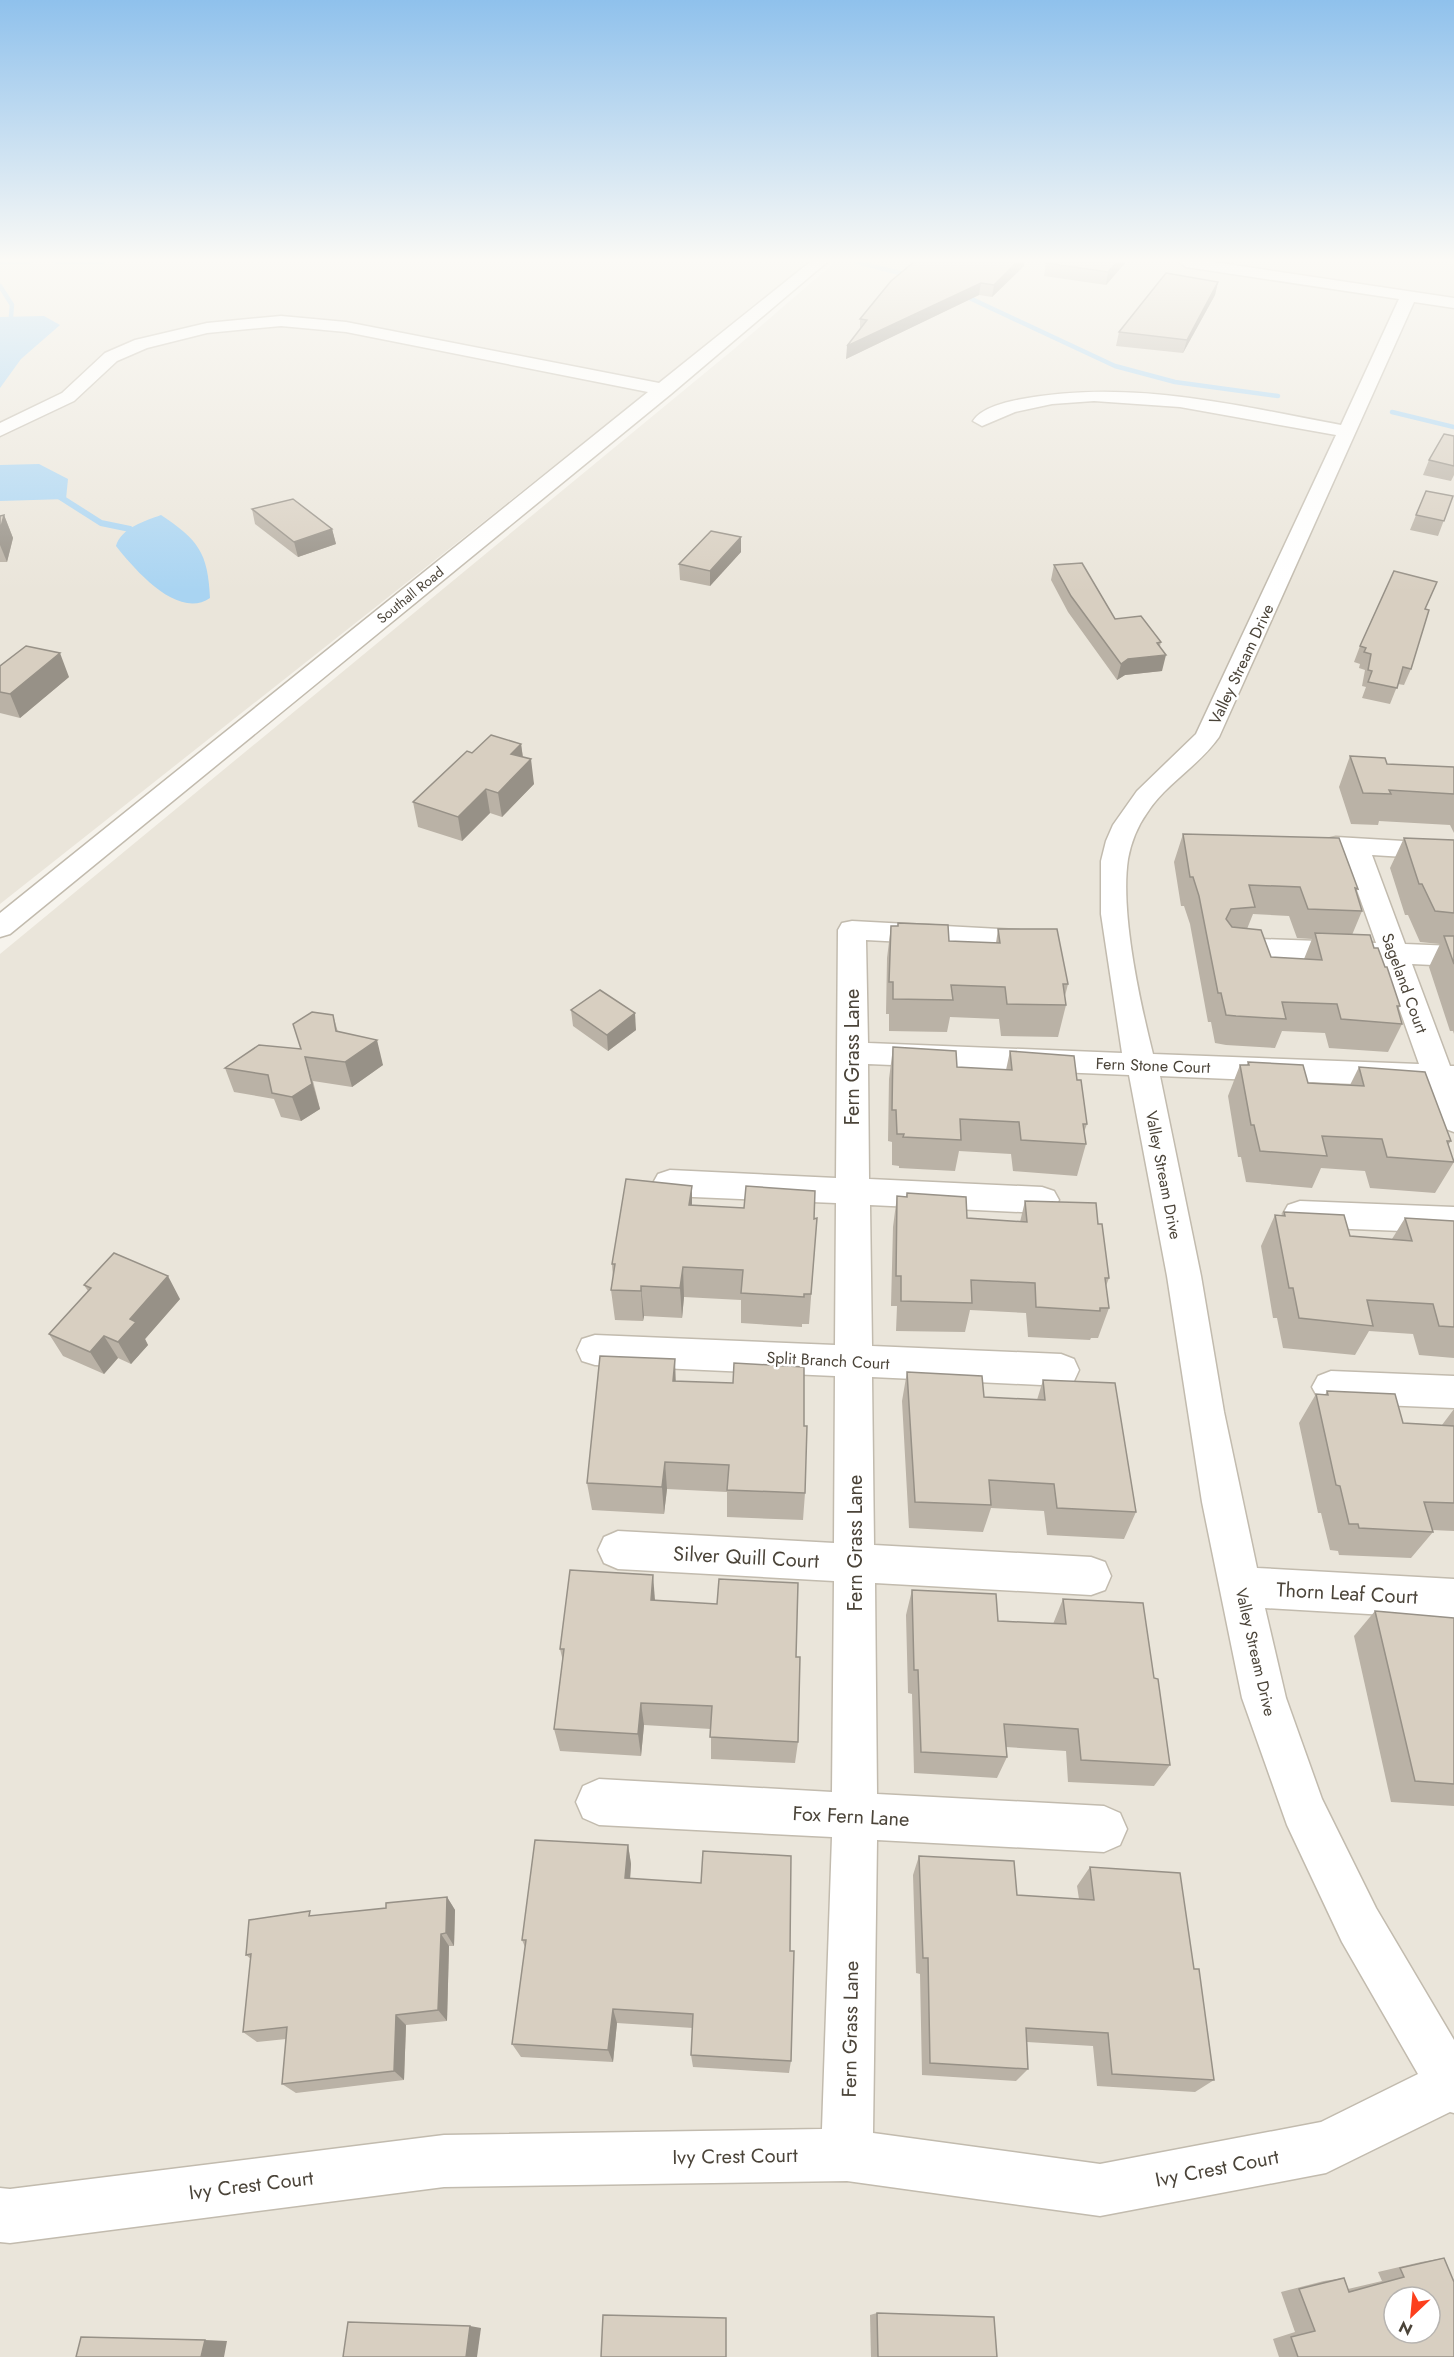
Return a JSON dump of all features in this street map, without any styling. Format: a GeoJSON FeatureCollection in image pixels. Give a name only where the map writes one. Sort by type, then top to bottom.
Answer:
{"type":"FeatureCollection","features":[{"type":"Feature","properties":{"kind":"street"},"geometry":{"type":"LineString","coordinates":[[0,430],[68,397],[95,372]]}},
{"type":"Feature","properties":{"kind":"street"},"geometry":{"type":"LineString","coordinates":[[573,372],[664,390]]}},
{"type":"Feature","properties":{"kind":"street","name":"Southall Road"},"geometry":{"type":"LineString","coordinates":[[0,928],[686,372]]}},
{"type":"Feature","properties":{"kind":"street","name":"Valley Stream Drive"},"geometry":{"type":"LineString","coordinates":[[1374,372],[1207,737],[1161,778],[1129,821],[1119,842],[1112,878],[1137,1053],[1142,1064],[1184,1276],[1205,1412],[1264,1698],[1303,1809],[1359,1925],[1454,2085]]}},
{"type":"Feature","properties":{"kind":"street"},"geometry":{"type":"LineString","coordinates":[[982,421],[1009,408],[1041,401],[1105,397],[1158,400],[1347,432]]}},
{"type":"Feature","properties":{"kind":"street"},"geometry":{"type":"LineString","coordinates":[[1309,844],[1454,852]]}},
{"type":"Feature","properties":{"kind":"street","name":"Sageland Court"},"geometry":{"type":"LineString","coordinates":[[1355,846],[1394,953],[1446,1076],[1454,1120]]}},
{"type":"Feature","properties":{"kind":"street","name":"Fern Grass Lane"},"geometry":{"type":"LineString","coordinates":[[848,2155],[855,1816],[856,1563],[852,930],[1018,939]]}},
{"type":"Feature","properties":{"kind":"street"},"geometry":{"type":"LineString","coordinates":[[1232,947],[1454,956]]}},
{"type":"Feature","properties":{"kind":"street","name":"Fern Stone Court"},"geometry":{"type":"LineString","coordinates":[[852,1053],[1446,1076]]}},
{"type":"Feature","properties":{"kind":"street"},"geometry":{"type":"LineString","coordinates":[[670,1183],[1042,1200]]}},
{"type":"Feature","properties":{"kind":"street"},"geometry":{"type":"LineString","coordinates":[[1287,1214],[1454,1220]]}},
{"type":"Feature","properties":{"kind":"street","name":"Split Branch Court"},"geometry":{"type":"LineString","coordinates":[[595,1350],[1061,1370]]}},
{"type":"Feature","properties":{"kind":"street"},"geometry":{"type":"LineString","coordinates":[[1331,1387],[1454,1392]]}},
{"type":"Feature","properties":{"kind":"street","name":"Silver Quill Court"},"geometry":{"type":"LineString","coordinates":[[618,1551],[1091,1576]]}},
{"type":"Feature","properties":{"kind":"street","name":"Thorn Leaf Court"},"geometry":{"type":"LineString","coordinates":[[1240,1587],[1454,1599]]}},
{"type":"Feature","properties":{"kind":"street","name":"Fox Fern Lane"},"geometry":{"type":"LineString","coordinates":[[599,1802],[1104,1829]]}},
{"type":"Feature","properties":{"kind":"street","name":"Ivy Crest Court"},"geometry":{"type":"LineString","coordinates":[[0,2215],[10,2216],[444,2161],[848,2155],[1100,2190],[1326,2147],[1454,2085]]}},
{"type":"Feature","properties":{"kind":"shaded area"},"geometry":{"type":"Polygon","coordinates":[[[0,372],[673,372],[0,904],[0,372]]]}},
{"type":"Feature","properties":{"kind":"shaded area"},"geometry":{"type":"Polygon","coordinates":[[[706,372],[1454,372],[1454,2357],[0,2357],[0,954],[706,372]]]}},
{"type":"Feature","properties":{"kind":"water"},"geometry":{"type":"Polygon","coordinates":[[[0,372],[12,372],[0,388],[0,372]]]}},
{"type":"Feature","properties":{"kind":"water"},"geometry":{"type":"Polygon","coordinates":[[[39,464],[68,479],[66,499],[0,501],[0,465],[39,464]]]}},
{"type":"Feature","properties":{"kind":"water"},"geometry":{"type":"Polygon","coordinates":[[[161,515],[184,532],[199,549],[207,569],[210,598],[198,603],[184,603],[171,598],[146,579],[116,546],[128,530],[161,515]]]}},
{"type":"Feature","properties":{"kind":"building"},"geometry":{"type":"Polygon","coordinates":[[[1444,434],[1454,436],[1454,466],[1429,460],[1444,434]]]}},
{"type":"Feature","properties":{"kind":"building"},"geometry":{"type":"Polygon","coordinates":[[[1426,491],[1453,496],[1444,521],[1416,515],[1426,491]]]}},
{"type":"Feature","properties":{"kind":"building"},"geometry":{"type":"Polygon","coordinates":[[[293,499],[332,529],[294,542],[252,509],[293,499]]]}},
{"type":"Feature","properties":{"kind":"building"},"geometry":{"type":"Polygon","coordinates":[[[4,515],[0,531],[0,516],[4,515]]]}},
{"type":"Feature","properties":{"kind":"building"},"geometry":{"type":"Polygon","coordinates":[[[711,531],[741,537],[710,571],[679,564],[711,531]]]}},
{"type":"Feature","properties":{"kind":"building"},"geometry":{"type":"Polygon","coordinates":[[[1082,563],[1115,619],[1141,616],[1161,642],[1157,643],[1166,655],[1128,659],[1121,664],[1071,596],[1054,565],[1082,563]]]}},
{"type":"Feature","properties":{"kind":"building"},"geometry":{"type":"Polygon","coordinates":[[[1394,571],[1437,582],[1425,609],[1429,610],[1411,669],[1403,667],[1397,688],[1368,682],[1372,671],[1368,670],[1371,654],[1364,652],[1366,648],[1360,646],[1394,571]]]}},
{"type":"Feature","properties":{"kind":"building"},"geometry":{"type":"Polygon","coordinates":[[[26,646],[60,653],[10,694],[0,692],[0,666],[26,646]]]}},
{"type":"Feature","properties":{"kind":"building"},"geometry":{"type":"Polygon","coordinates":[[[491,735],[521,744],[511,754],[531,759],[498,793],[486,789],[458,817],[413,802],[467,751],[472,753],[491,735]]]}},
{"type":"Feature","properties":{"kind":"building"},"geometry":{"type":"Polygon","coordinates":[[[1350,756],[1385,758],[1387,764],[1454,767],[1454,794],[1389,790],[1391,794],[1363,793],[1350,756]]]}},
{"type":"Feature","properties":{"kind":"building"},"geometry":{"type":"Polygon","coordinates":[[[1183,834],[1339,838],[1358,889],[1355,888],[1362,911],[1308,909],[1300,887],[1249,885],[1255,907],[1231,909],[1226,919],[1232,927],[1261,930],[1271,957],[1322,960],[1315,933],[1370,935],[1374,948],[1378,948],[1385,967],[1387,967],[1400,1006],[1397,1006],[1402,1024],[1341,1019],[1337,1004],[1282,1002],[1286,1019],[1226,1015],[1221,993],[1218,993],[1199,896],[1193,877],[1190,877],[1183,834]]]}},
{"type":"Feature","properties":{"kind":"building"},"geometry":{"type":"Polygon","coordinates":[[[1404,838],[1454,840],[1454,913],[1435,911],[1422,884],[1419,884],[1404,838]]]}},
{"type":"Feature","properties":{"kind":"building"},"geometry":{"type":"Polygon","coordinates":[[[898,923],[948,925],[949,941],[1000,943],[998,929],[1057,929],[1068,984],[1063,984],[1066,1005],[1007,1004],[1005,987],[951,985],[953,1000],[893,999],[893,982],[889,982],[891,926],[898,926],[898,923]]]}},
{"type":"Feature","properties":{"kind":"building"},"geometry":{"type":"Polygon","coordinates":[[[1444,936],[1454,936],[1454,964],[1444,936]]]}},
{"type":"Feature","properties":{"kind":"building"},"geometry":{"type":"Polygon","coordinates":[[[600,990],[635,1013],[607,1035],[571,1010],[600,990]]]}},
{"type":"Feature","properties":{"kind":"building"},"geometry":{"type":"Polygon","coordinates":[[[312,1012],[333,1015],[336,1031],[377,1040],[345,1062],[305,1057],[312,1084],[292,1097],[272,1093],[268,1075],[225,1068],[259,1045],[301,1049],[293,1024],[312,1012]]]}},
{"type":"Feature","properties":{"kind":"building"},"geometry":{"type":"Polygon","coordinates":[[[893,1047],[956,1051],[957,1067],[1012,1070],[1010,1051],[1074,1056],[1077,1080],[1081,1080],[1087,1124],[1083,1124],[1086,1144],[1021,1140],[1019,1122],[960,1119],[961,1140],[903,1137],[904,1134],[897,1134],[896,1110],[892,1110],[893,1047]]]}},
{"type":"Feature","properties":{"kind":"building"},"geometry":{"type":"Polygon","coordinates":[[[1248,1062],[1303,1065],[1308,1083],[1364,1086],[1359,1067],[1425,1072],[1451,1141],[1447,1141],[1454,1162],[1387,1157],[1382,1139],[1322,1136],[1327,1156],[1260,1151],[1254,1125],[1251,1125],[1240,1065],[1249,1065],[1248,1062]]]}},
{"type":"Feature","properties":{"kind":"building"},"geometry":{"type":"Polygon","coordinates":[[[626,1179],[692,1186],[689,1205],[744,1208],[746,1186],[815,1191],[814,1219],[817,1218],[811,1294],[804,1294],[804,1297],[741,1293],[743,1270],[683,1267],[680,1288],[641,1286],[641,1291],[611,1290],[615,1264],[612,1264],[626,1179]]]}},
{"type":"Feature","properties":{"kind":"building"},"geometry":{"type":"Polygon","coordinates":[[[907,1193],[966,1197],[967,1218],[1027,1222],[1025,1201],[1096,1203],[1098,1224],[1102,1224],[1109,1278],[1105,1278],[1109,1308],[1100,1308],[1100,1311],[1036,1307],[1035,1283],[971,1280],[972,1303],[901,1301],[901,1276],[896,1276],[897,1196],[907,1197],[907,1193]]]}},
{"type":"Feature","properties":{"kind":"building"},"geometry":{"type":"Polygon","coordinates":[[[1284,1212],[1344,1215],[1350,1236],[1412,1241],[1405,1218],[1454,1221],[1454,1327],[1439,1326],[1433,1304],[1367,1300],[1373,1326],[1299,1318],[1293,1288],[1289,1288],[1275,1215],[1285,1216],[1284,1212]]]}},
{"type":"Feature","properties":{"kind":"building"},"geometry":{"type":"Polygon","coordinates":[[[114,1253],[168,1276],[130,1319],[136,1322],[118,1342],[104,1336],[90,1352],[49,1334],[91,1288],[84,1285],[114,1253]]]}},
{"type":"Feature","properties":{"kind":"building"},"geometry":{"type":"Polygon","coordinates":[[[600,1356],[675,1359],[673,1381],[733,1383],[734,1363],[804,1367],[804,1426],[807,1426],[805,1493],[727,1490],[729,1465],[665,1462],[662,1487],[587,1483],[600,1356]]]}},
{"type":"Feature","properties":{"kind":"building"},"geometry":{"type":"Polygon","coordinates":[[[907,1372],[982,1376],[984,1397],[1045,1400],[1043,1380],[1115,1383],[1136,1512],[1057,1508],[1054,1484],[989,1480],[991,1505],[915,1502],[907,1372]]]}},
{"type":"Feature","properties":{"kind":"building"},"geometry":{"type":"Polygon","coordinates":[[[1327,1391],[1395,1394],[1403,1423],[1454,1426],[1454,1503],[1424,1502],[1433,1532],[1359,1528],[1358,1524],[1349,1524],[1340,1486],[1336,1485],[1316,1394],[1328,1395],[1327,1391]]]}},
{"type":"Feature","properties":{"kind":"building"},"geometry":{"type":"Polygon","coordinates":[[[570,1570],[653,1575],[651,1600],[717,1604],[719,1579],[798,1583],[796,1657],[800,1657],[798,1742],[710,1737],[712,1706],[641,1703],[638,1734],[554,1729],[564,1649],[560,1649],[570,1570]]]}},
{"type":"Feature","properties":{"kind":"building"},"geometry":{"type":"Polygon","coordinates":[[[912,1590],[996,1594],[998,1621],[1066,1624],[1063,1599],[1143,1603],[1154,1678],[1158,1679],[1170,1765],[1081,1760],[1078,1729],[1004,1724],[1007,1757],[921,1752],[918,1670],[914,1670],[912,1590]]]}},
{"type":"Feature","properties":{"kind":"building"},"geometry":{"type":"Polygon","coordinates":[[[1375,1611],[1454,1618],[1454,1784],[1415,1781],[1375,1611]]]}},
{"type":"Feature","properties":{"kind":"building"},"geometry":{"type":"Polygon","coordinates":[[[535,1840],[628,1845],[625,1878],[701,1883],[703,1851],[791,1856],[790,1951],[794,1951],[791,2061],[691,2055],[693,2014],[613,2009],[608,2050],[512,2044],[526,1940],[522,1940],[535,1840]]]}},
{"type":"Feature","properties":{"kind":"building"},"geometry":{"type":"Polygon","coordinates":[[[919,1856],[1014,1861],[1017,1895],[1094,1900],[1090,1867],[1180,1873],[1194,1969],[1199,1969],[1214,2080],[1112,2074],[1108,2033],[1026,2028],[1028,2069],[930,2063],[928,1958],[923,1958],[919,1856]]]}},
{"type":"Feature","properties":{"kind":"building"},"geometry":{"type":"Polygon","coordinates":[[[447,1897],[446,1933],[441,1934],[438,2010],[396,2015],[394,2071],[282,2084],[287,2027],[243,2032],[251,1954],[246,1955],[249,1920],[310,1911],[309,1916],[386,1908],[386,1903],[447,1897]]]}},
{"type":"Feature","properties":{"kind":"building"},"geometry":{"type":"Polygon","coordinates":[[[1444,2258],[1454,2282],[1454,2357],[1298,2357],[1291,2337],[1315,2331],[1299,2289],[1344,2278],[1349,2292],[1404,2277],[1400,2268],[1444,2258]]]}},
{"type":"Feature","properties":{"kind":"building"},"geometry":{"type":"Polygon","coordinates":[[[877,2313],[994,2317],[997,2357],[878,2357],[877,2313]]]}},
{"type":"Feature","properties":{"kind":"building"},"geometry":{"type":"Polygon","coordinates":[[[603,2315],[726,2318],[726,2357],[601,2357],[603,2315]]]}},
{"type":"Feature","properties":{"kind":"building"},"geometry":{"type":"Polygon","coordinates":[[[348,2322],[470,2326],[466,2357],[343,2357],[348,2322]]]}},
{"type":"Feature","properties":{"kind":"building"},"geometry":{"type":"Polygon","coordinates":[[[81,2337],[205,2340],[201,2357],[76,2357],[81,2337]]]}},
{"type":"Feature","properties":{"kind":"waterway"},"geometry":{"type":"LineString","coordinates":[[1137,372],[1175,382],[1278,396]]}},
{"type":"Feature","properties":{"kind":"waterway"},"geometry":{"type":"LineString","coordinates":[[1392,412],[1454,427]]}},
{"type":"Feature","properties":{"kind":"waterway"},"geometry":{"type":"LineString","coordinates":[[57,495],[101,523],[130,529],[139,538]]}}]}
